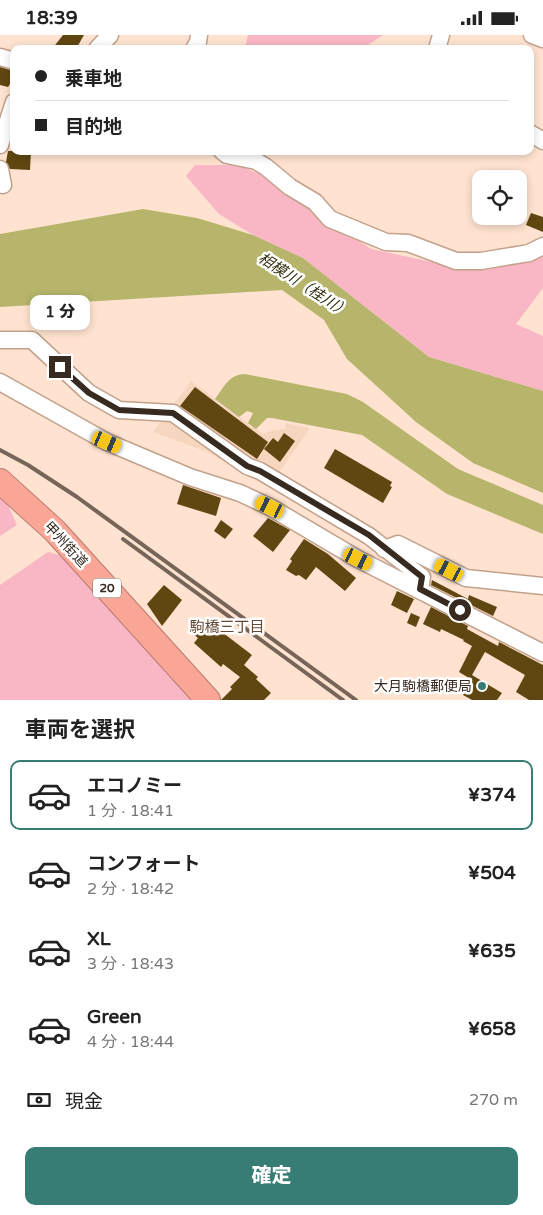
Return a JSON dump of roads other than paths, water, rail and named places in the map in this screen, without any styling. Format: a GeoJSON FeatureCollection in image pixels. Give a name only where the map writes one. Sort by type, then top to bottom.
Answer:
{"type":"FeatureCollection","features":[{"type":"Feature","properties":{"kind":"highway","name":"甲州街道"},"geometry":{"type":"LineString","coordinates":[[0,481],[55,531],[208,700]]}},
{"type":"Feature","properties":{"kind":"street"},"geometry":{"type":"LineString","coordinates":[[100,45],[110,35]]}},
{"type":"Feature","properties":{"kind":"street"},"geometry":{"type":"LineString","coordinates":[[532,35],[543,39]]}},
{"type":"Feature","properties":{"kind":"street"},"geometry":{"type":"LineString","coordinates":[[0,145],[10,114]]}},
{"type":"Feature","properties":{"kind":"street"},"geometry":{"type":"LineString","coordinates":[[227,155],[256,161],[290,187],[315,202],[330,219],[386,242],[408,243],[456,261],[481,261],[529,253],[543,246]]}},
{"type":"Feature","properties":{"kind":"street"},"geometry":{"type":"LineString","coordinates":[[0,340],[32,340],[89,393],[119,410],[173,413],[247,466],[260,471],[369,535],[384,549],[422,577],[420,589]]}},
{"type":"Feature","properties":{"kind":"street"},"geometry":{"type":"LineString","coordinates":[[0,382],[107,442],[190,477],[240,493],[270,507],[358,559],[543,653]]}},
{"type":"Feature","properties":{"kind":"street"},"geometry":{"type":"LineString","coordinates":[[384,549],[398,544],[466,578],[543,586]]}},
{"type":"Feature","properties":{"kind":"water","name":"相模川（桂川）"},"geometry":{"type":"Polygon","coordinates":[[[143,209],[197,218],[253,235],[303,258],[429,357],[543,391],[543,493],[473,463],[416,422],[347,359],[324,320],[282,290],[0,307],[0,234],[143,209]]]}},
{"type":"Feature","properties":{"kind":"water"},"geometry":{"type":"Polygon","coordinates":[[[245,374],[347,394],[363,402],[458,469],[543,505],[543,534],[447,494],[362,435],[272,418],[267,418],[256,429],[248,423],[253,413],[247,411],[239,417],[215,399],[231,379],[245,374]]]}},
{"type":"Feature","properties":{"kind":"railway"},"geometry":{"type":"LineString","coordinates":[[0,450],[28,465],[77,497],[356,700]]}},
{"type":"Feature","properties":{"kind":"railway"},"geometry":{"type":"LineString","coordinates":[[123,539],[343,700]]}},
{"type":"Feature","properties":{"kind":"place","name":"大月駒橋郵便局"},"geometry":{"type":"Point","coordinates":[482,686]}},
{"type":"Feature","properties":{"kind":"district","name":"駒橋三丁目"},"geometry":{"type":"Point","coordinates":[227,627]}}]}
